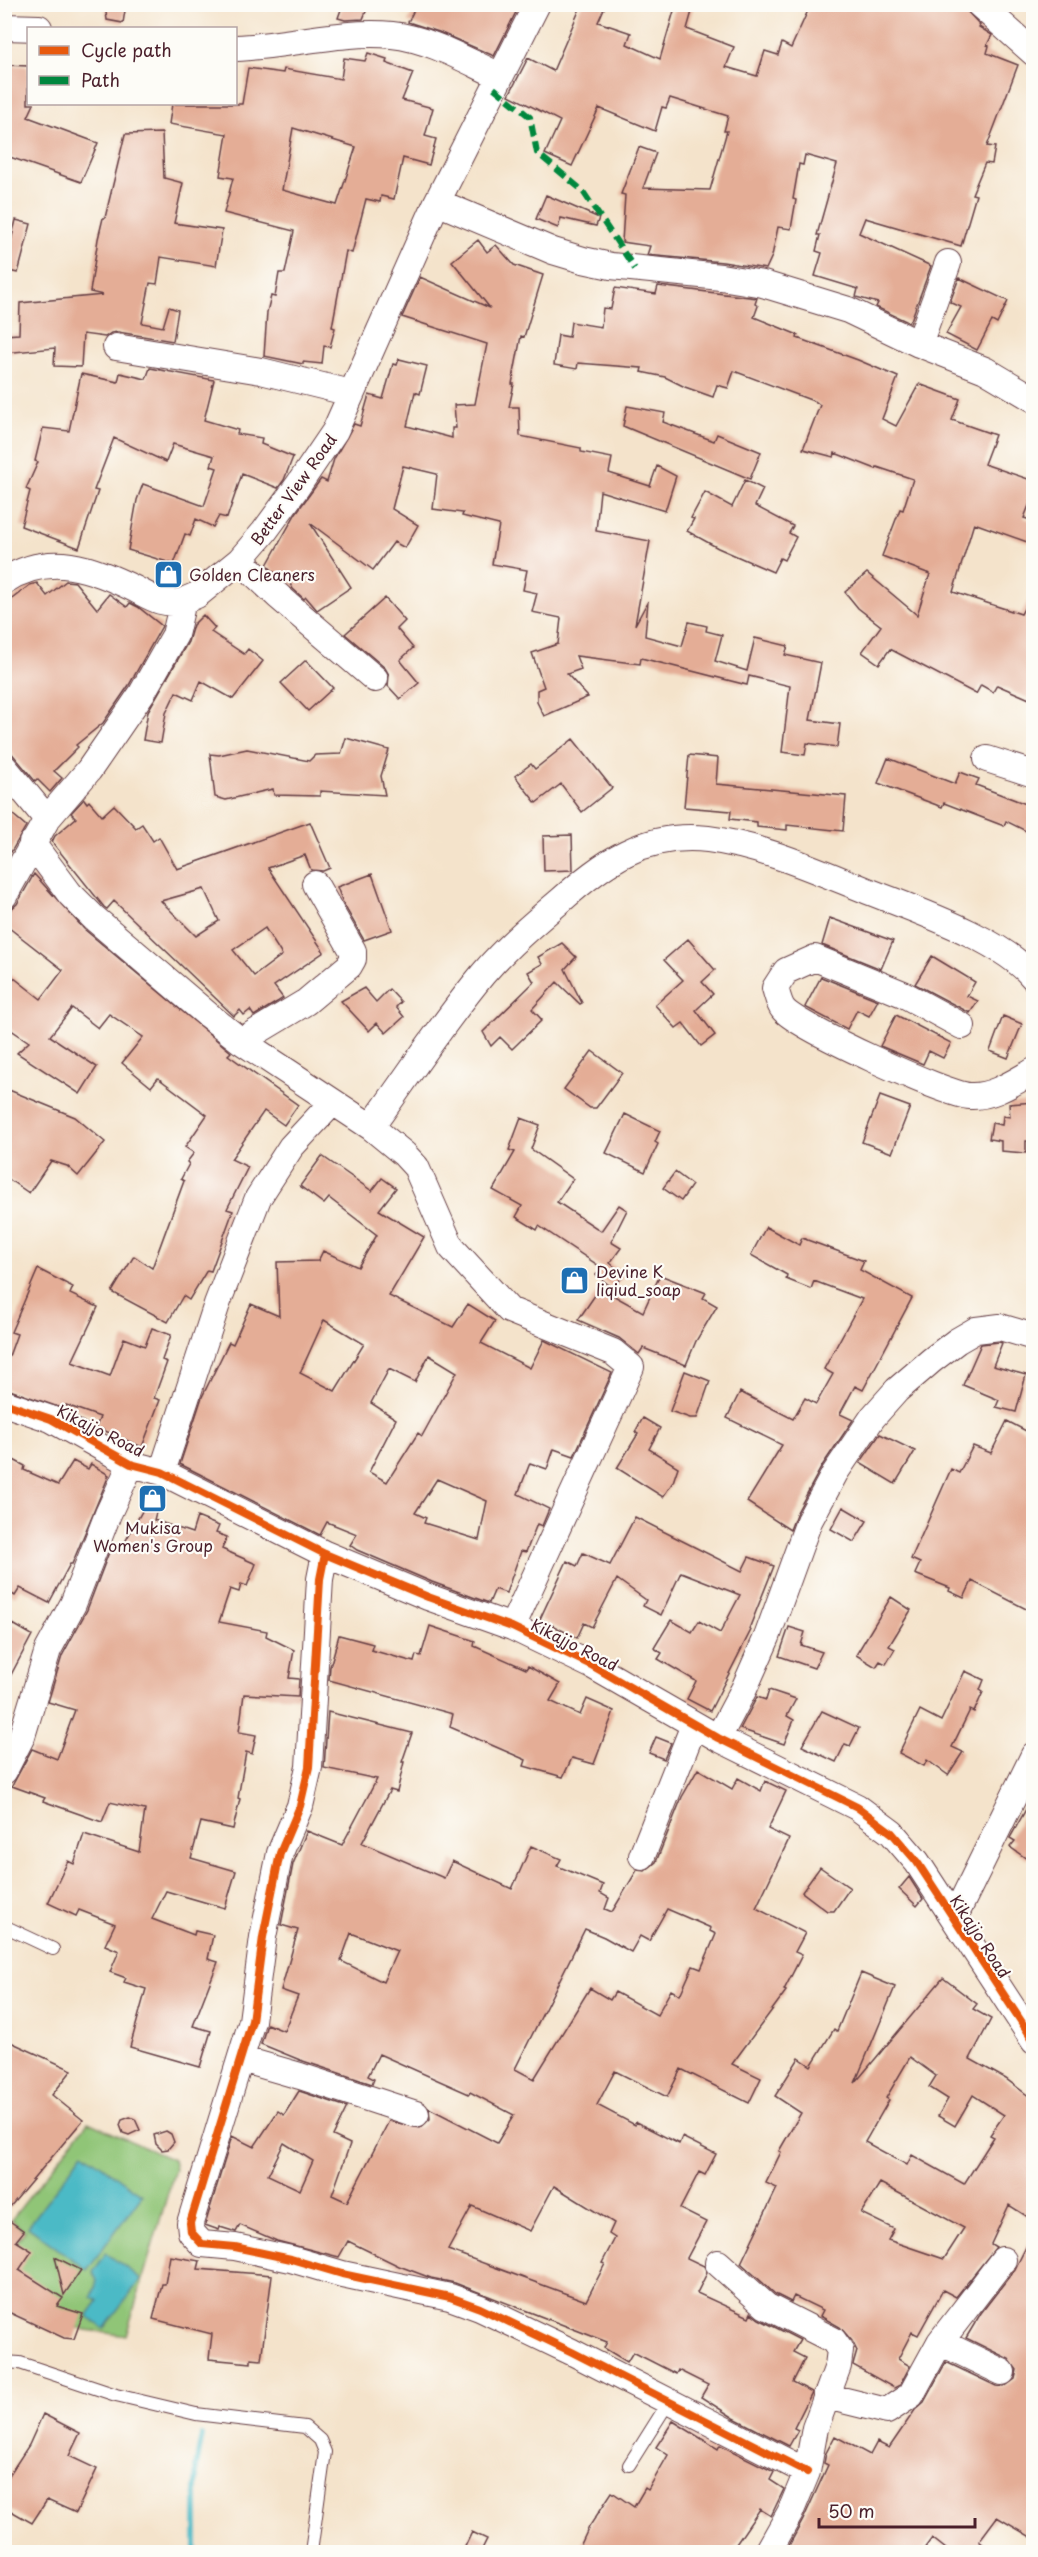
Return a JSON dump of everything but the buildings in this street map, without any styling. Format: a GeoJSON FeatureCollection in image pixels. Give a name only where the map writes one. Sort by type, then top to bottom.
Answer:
{"type":"FeatureCollection","features":[{"type":"Feature","properties":{"kind":"street","name":"Better View Road"},"geometry":{"type":"LineString","coordinates":[[183,601],[197,595],[240,560],[264,532],[335,431],[437,202],[537,4]]}},
{"type":"Feature","properties":{"kind":"street"},"geometry":{"type":"LineString","coordinates":[[979,4],[1034,53]]}},
{"type":"Feature","properties":{"kind":"street"},"geometry":{"type":"LineString","coordinates":[[4,27],[27,28]]}},
{"type":"Feature","properties":{"kind":"street"},"geometry":{"type":"LineString","coordinates":[[237,48],[301,43],[359,34],[391,35],[429,44],[500,75]]}},
{"type":"Feature","properties":{"kind":"street"},"geometry":{"type":"LineString","coordinates":[[437,202],[563,254],[611,266],[721,277],[763,284],[848,310],[920,344],[985,370],[1034,399]]}},
{"type":"Feature","properties":{"kind":"street"},"geometry":{"type":"LineString","coordinates":[[920,344],[948,263]]}},
{"type":"Feature","properties":{"kind":"street"},"geometry":{"type":"LineString","coordinates":[[116,347],[261,371],[351,393]]}},
{"type":"Feature","properties":{"kind":"street"},"geometry":{"type":"LineString","coordinates":[[240,560],[278,596],[375,679]]}},
{"type":"Feature","properties":{"kind":"street"},"geometry":{"type":"LineString","coordinates":[[4,581],[16,574],[43,565],[74,565],[99,571],[161,602],[172,604],[183,601],[175,635],[142,693],[89,771],[47,819],[4,896]]}},
{"type":"Feature","properties":{"kind":"street"},"geometry":{"type":"LineString","coordinates":[[987,759],[1034,774]]}},
{"type":"Feature","properties":{"kind":"street"},"geometry":{"type":"LineString","coordinates":[[4,767],[47,819]]}},
{"type":"Feature","properties":{"kind":"street"},"geometry":{"type":"LineString","coordinates":[[371,1127],[484,972],[523,933],[585,879],[612,859],[632,849],[662,840],[706,839],[755,849],[815,870],[932,917],[1003,951],[1022,964],[1034,978]]}},
{"type":"Feature","properties":{"kind":"street"},"geometry":{"type":"LineString","coordinates":[[32,843],[70,894],[94,918],[242,1041],[371,1127],[416,1167],[451,1247],[509,1310],[613,1352],[631,1367],[512,1627]]}},
{"type":"Feature","properties":{"kind":"street"},"geometry":{"type":"LineString","coordinates":[[242,1041],[306,1002],[349,966],[353,959],[353,951],[315,884]]}},
{"type":"Feature","properties":{"kind":"street"},"geometry":{"type":"LineString","coordinates":[[962,1026],[903,994],[815,958],[786,971],[775,988],[783,1009],[819,1032],[881,1063],[937,1087],[970,1096],[1000,1091],[1034,1071]]}},
{"type":"Feature","properties":{"kind":"street"},"geometry":{"type":"LineString","coordinates":[[162,1472],[211,1323],[258,1198],[291,1147],[332,1103]]}},
{"type":"Feature","properties":{"kind":"street"},"geometry":{"type":"LineString","coordinates":[[718,1737],[744,1689],[767,1637],[808,1521],[835,1473],[873,1417],[897,1390],[932,1360],[976,1330],[1000,1327],[1034,1337]]}},
{"type":"Feature","properties":{"kind":"street","name":"Kikajjo Road"},"geometry":{"type":"LineString","coordinates":[[4,1403],[51,1419],[131,1464],[162,1472],[325,1554],[428,1597],[512,1627],[593,1666],[694,1725],[857,1807],[884,1827],[917,1862],[1034,2041]]}},
{"type":"Feature","properties":{"kind":"street"},"geometry":{"type":"LineString","coordinates":[[4,1771],[22,1736],[48,1650],[73,1604],[108,1514],[131,1464]]}},
{"type":"Feature","properties":{"kind":"street"},"geometry":{"type":"LineString","coordinates":[[325,1554],[320,1579],[309,1767],[305,1787],[280,1853],[263,1937],[252,2020],[241,2060],[219,2122],[190,2223],[190,2232],[196,2239],[211,2246],[246,2250],[450,2297],[512,2322],[807,2472]]}},
{"type":"Feature","properties":{"kind":"street"},"geometry":{"type":"LineString","coordinates":[[642,1856],[694,1725]]}},
{"type":"Feature","properties":{"kind":"street"},"geometry":{"type":"LineString","coordinates":[[954,1918],[1034,1755]]}},
{"type":"Feature","properties":{"kind":"street"},"geometry":{"type":"LineString","coordinates":[[241,2060],[300,2076],[416,2114]]}},
{"type":"Feature","properties":{"kind":"street"},"geometry":{"type":"LineString","coordinates":[[826,2396],[888,2410],[911,2395],[940,2342],[1003,2260]]}},
{"type":"Feature","properties":{"kind":"street"},"geometry":{"type":"LineString","coordinates":[[718,2263],[766,2306],[838,2344],[841,2355],[815,2428],[807,2472],[790,2513],[768,2553]]}},
{"type":"Feature","properties":{"kind":"street"},"geometry":{"type":"LineString","coordinates":[[940,2342],[1002,2372]]}},
{"type":"Feature","properties":{"kind":"lane"},"geometry":{"type":"LineString","coordinates":[[4,1926],[53,1949]]}},
{"type":"Feature","properties":{"kind":"lane"},"geometry":{"type":"LineString","coordinates":[[4,2362],[20,2363],[116,2395],[196,2414],[305,2427],[320,2440],[325,2452],[311,2553]]}},
{"type":"Feature","properties":{"kind":"lane"},"geometry":{"type":"LineString","coordinates":[[629,2465],[668,2403]]}},
{"type":"Feature","properties":{"kind":"green space"},"geometry":{"type":"Polygon","coordinates":[[[88,2122],[173,2160],[175,2169],[126,2336],[73,2328],[4,2258],[25,2231],[11,2220],[88,2122]]]}},
{"type":"Feature","properties":{"kind":"water"},"geometry":{"type":"Polygon","coordinates":[[[83,2152],[142,2195],[87,2270],[28,2227],[83,2152]]]}},
{"type":"Feature","properties":{"kind":"water"},"geometry":{"type":"Polygon","coordinates":[[[106,2253],[141,2279],[104,2329],[87,2316],[98,2301],[92,2297],[97,2281],[93,2272],[106,2253]]]}},
{"type":"Feature","properties":{"kind":"waterway"},"geometry":{"type":"LineString","coordinates":[[196,2552],[196,2467],[202,2435]]}},
{"type":"Feature","properties":{"kind":"marked path"},"geometry":{"type":"LineString","coordinates":[[494,88],[530,117],[537,153],[582,190],[635,269]]}},
{"type":"Feature","properties":{"kind":"cycle path"},"geometry":{"type":"LineString","coordinates":[[4,1403],[51,1419],[131,1464],[162,1472],[325,1554],[428,1597],[512,1627],[593,1666],[718,1738],[857,1807],[892,1833],[917,1862],[1034,2041]]}},
{"type":"Feature","properties":{"kind":"cycle path"},"geometry":{"type":"LineString","coordinates":[[325,1554],[320,1579],[309,1767],[300,1806],[280,1853],[263,1937],[252,2021],[190,2223],[191,2232],[202,2244],[235,2247],[291,2259],[342,2274],[450,2297],[480,2308],[572,2352],[807,2472]]}},
{"type":"Feature","properties":{"kind":"place","name":"Golden Cleaners"},"geometry":{"type":"Point","coordinates":[168,574]}},
{"type":"Feature","properties":{"kind":"place","name":"Devine K liqiud_soap"},"geometry":{"type":"Point","coordinates":[575,1280]}},
{"type":"Feature","properties":{"kind":"place","name":"Mukisa Women's Group"},"geometry":{"type":"Point","coordinates":[153,1499]}}]}
